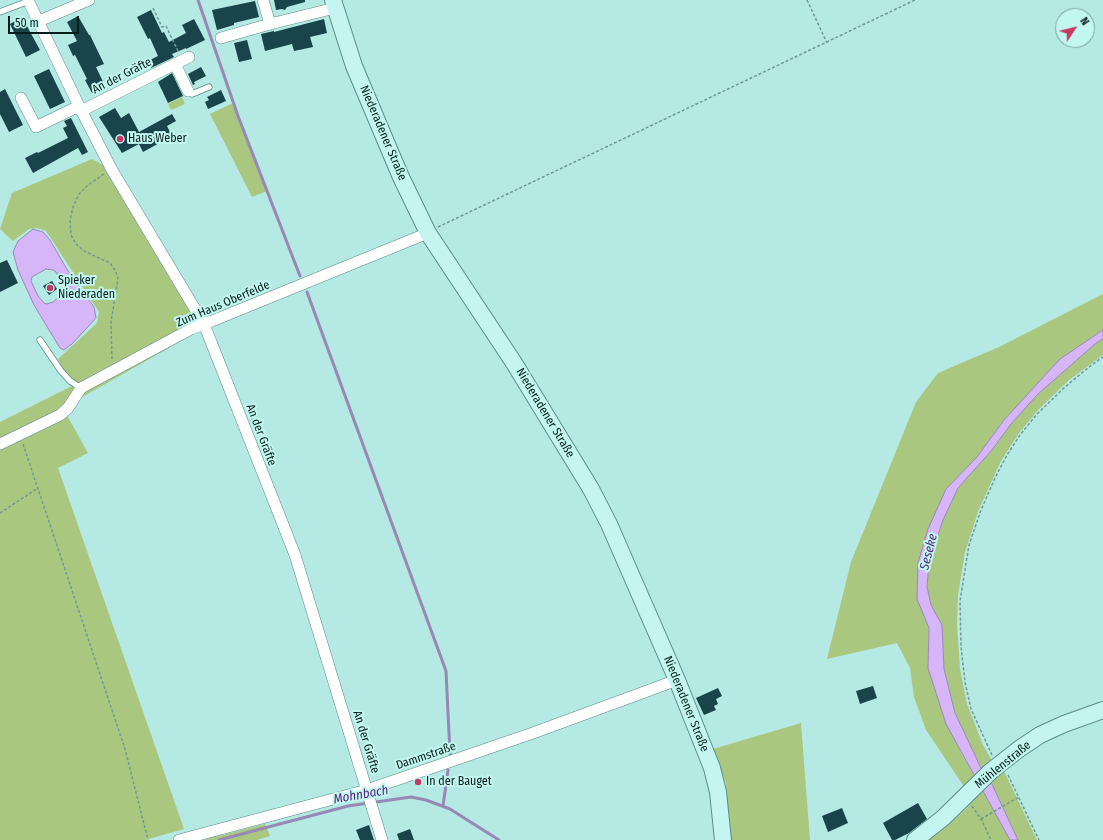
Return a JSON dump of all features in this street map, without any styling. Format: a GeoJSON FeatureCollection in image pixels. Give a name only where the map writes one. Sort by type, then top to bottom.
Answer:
{"type":"FeatureCollection","features":[{"type":"Feature","properties":{"kind":"street","name":"An der Gräfte"},"geometry":{"type":"LineString","coordinates":[[29,0],[80,109],[112,170],[204,324],[295,556],[368,795]]}},
{"type":"Feature","properties":{"kind":"street"},"geometry":{"type":"LineString","coordinates":[[39,21],[89,0]]}},
{"type":"Feature","properties":{"kind":"street"},"geometry":{"type":"LineString","coordinates":[[263,0],[270,24]]}},
{"type":"Feature","properties":{"kind":"street"},"geometry":{"type":"LineString","coordinates":[[221,38],[334,4]]}},
{"type":"Feature","properties":{"kind":"street","name":"Niederadener Straße"},"geometry":{"type":"LineString","coordinates":[[334,4],[354,66],[400,175],[428,233],[514,363],[591,489],[616,538],[677,680],[716,780],[723,840]]}},
{"type":"Feature","properties":{"kind":"street"},"geometry":{"type":"LineString","coordinates":[[181,61],[188,91]]}},
{"type":"Feature","properties":{"kind":"street","name":"An der Gräfte"},"geometry":{"type":"LineString","coordinates":[[21,98],[36,127],[80,109],[181,61]]}},
{"type":"Feature","properties":{"kind":"street","name":"Zum Haus Oberfelde"},"geometry":{"type":"LineString","coordinates":[[81,388],[114,372],[191,329],[428,233]]}},
{"type":"Feature","properties":{"kind":"street"},"geometry":{"type":"LineString","coordinates":[[0,444],[60,415],[68,408],[81,388]]}},
{"type":"Feature","properties":{"kind":"street","name":"Dammstraße"},"geometry":{"type":"LineString","coordinates":[[179,840],[368,795],[677,680]]}},
{"type":"Feature","properties":{"kind":"street","name":"Mühlenstraße"},"geometry":{"type":"LineString","coordinates":[[915,840],[943,818],[970,791],[1019,748],[1064,724],[1103,710]]}},
{"type":"Feature","properties":{"kind":"street"},"geometry":{"type":"LineString","coordinates":[[368,795],[382,840]]}},
{"type":"Feature","properties":{"kind":"lane","name":"An der Gräfte"},"geometry":{"type":"LineString","coordinates":[[0,12],[29,0]]}},
{"type":"Feature","properties":{"kind":"lane"},"geometry":{"type":"LineString","coordinates":[[188,91],[192,94],[209,87]]}},
{"type":"Feature","properties":{"kind":"lane"},"geometry":{"type":"LineString","coordinates":[[40,340],[60,372],[81,388]]}},
{"type":"Feature","properties":{"kind":"path"},"geometry":{"type":"LineString","coordinates":[[807,0],[827,43]]}},
{"type":"Feature","properties":{"kind":"path"},"geometry":{"type":"LineString","coordinates":[[428,233],[915,0]]}},
{"type":"Feature","properties":{"kind":"path"},"geometry":{"type":"LineString","coordinates":[[153,8],[162,27],[166,26],[181,61]]}},
{"type":"Feature","properties":{"kind":"path"},"geometry":{"type":"LineString","coordinates":[[102,175],[79,194],[73,207],[70,222],[71,235],[76,244],[84,251],[110,263],[118,278],[111,322],[111,352],[114,372]]}},
{"type":"Feature","properties":{"kind":"path"},"geometry":{"type":"LineString","coordinates":[[987,746],[971,709],[965,682],[961,647],[960,601],[969,546],[981,510],[995,478],[1020,435],[1037,414],[1065,387],[1103,357]]}},
{"type":"Feature","properties":{"kind":"path"},"geometry":{"type":"LineString","coordinates":[[20,435],[125,749],[148,840]]}},
{"type":"Feature","properties":{"kind":"path"},"geometry":{"type":"LineString","coordinates":[[0,513],[38,488]]}},
{"type":"Feature","properties":{"kind":"path"},"geometry":{"type":"LineString","coordinates":[[996,768],[1007,772],[1040,840]]}},
{"type":"Feature","properties":{"kind":"path"},"geometry":{"type":"LineString","coordinates":[[970,791],[991,840]]}},
{"type":"Feature","properties":{"kind":"path"},"geometry":{"type":"LineString","coordinates":[[981,819],[1019,797]]}},
{"type":"Feature","properties":{"kind":"green space"},"geometry":{"type":"Polygon","coordinates":[[[182,97],[185,104],[171,110],[168,104],[182,97]]]}},
{"type":"Feature","properties":{"kind":"green space"},"geometry":{"type":"Polygon","coordinates":[[[233,103],[267,191],[252,197],[210,114],[233,103]]]}},
{"type":"Feature","properties":{"kind":"green space"},"geometry":{"type":"Polygon","coordinates":[[[92,159],[112,170],[204,328],[63,408],[88,453],[58,468],[184,829],[145,840],[0,840],[0,422],[72,386],[58,359],[97,323],[99,312],[46,231],[37,228],[29,229],[13,241],[0,229],[12,193],[92,159]]]}},
{"type":"Feature","properties":{"kind":"green space"},"geometry":{"type":"Polygon","coordinates":[[[1103,294],[1103,330],[1060,359],[1004,420],[977,457],[946,489],[917,599],[929,628],[928,668],[961,753],[975,776],[965,788],[926,730],[914,697],[910,668],[897,643],[827,659],[851,562],[916,402],[938,373],[999,347],[1103,294]]]}},
{"type":"Feature","properties":{"kind":"green space"},"geometry":{"type":"Polygon","coordinates":[[[1103,339],[1103,355],[1069,380],[1038,410],[1019,433],[1001,461],[979,509],[965,552],[958,595],[957,623],[960,669],[967,704],[983,745],[992,761],[982,771],[955,713],[944,669],[942,625],[931,605],[927,587],[929,562],[943,520],[958,488],[992,450],[1011,424],[1038,394],[1095,344],[1103,339]]]}},
{"type":"Feature","properties":{"kind":"green space"},"geometry":{"type":"Polygon","coordinates":[[[801,723],[810,840],[730,840],[726,783],[713,749],[801,723]]]}},
{"type":"Feature","properties":{"kind":"green space"},"geometry":{"type":"Polygon","coordinates":[[[1004,771],[1037,840],[1018,840],[991,782],[1004,771]]]}},
{"type":"Feature","properties":{"kind":"green space"},"geometry":{"type":"Polygon","coordinates":[[[982,789],[1010,840],[927,840],[940,832],[967,808],[982,789]]]}},
{"type":"Feature","properties":{"kind":"green space"},"geometry":{"type":"Polygon","coordinates":[[[265,824],[270,836],[257,840],[203,840],[265,824]]]}},
{"type":"Feature","properties":{"kind":"water"},"geometry":{"type":"Polygon","coordinates":[[[33,229],[43,232],[50,240],[68,271],[94,307],[96,318],[72,344],[64,350],[60,348],[34,305],[18,270],[13,252],[18,241],[33,229]],[[46,269],[32,277],[31,281],[38,296],[44,303],[47,304],[53,302],[66,291],[56,272],[46,269]]]}},
{"type":"Feature","properties":{"kind":"water","name":"Seseke"},"geometry":{"type":"Polygon","coordinates":[[[1103,330],[1103,339],[1095,344],[1038,394],[1011,424],[992,450],[958,488],[943,520],[929,562],[927,587],[931,605],[942,625],[944,669],[955,713],[982,770],[991,782],[1018,840],[1010,840],[946,724],[928,668],[929,628],[917,599],[918,563],[928,529],[946,489],[977,457],[1004,420],[1060,359],[1103,330]]]}},
{"type":"Feature","properties":{"kind":"building"},"geometry":{"type":"Polygon","coordinates":[[[274,0],[305,0],[305,2],[287,7],[285,10],[276,10],[274,0]]]}},
{"type":"Feature","properties":{"kind":"building"},"geometry":{"type":"Polygon","coordinates":[[[255,1],[259,17],[234,23],[234,25],[217,30],[212,10],[255,1]]]}},
{"type":"Feature","properties":{"kind":"building"},"geometry":{"type":"Polygon","coordinates":[[[151,10],[162,33],[164,32],[169,42],[186,33],[182,25],[194,19],[205,40],[172,54],[174,57],[151,68],[148,61],[158,56],[150,38],[148,39],[137,17],[151,10]]]}},
{"type":"Feature","properties":{"kind":"building"},"geometry":{"type":"Polygon","coordinates":[[[78,16],[90,35],[104,64],[96,67],[105,86],[92,93],[75,55],[73,56],[68,45],[77,41],[67,22],[78,16]]]}},
{"type":"Feature","properties":{"kind":"building"},"geometry":{"type":"Polygon","coordinates":[[[22,17],[40,50],[26,57],[10,24],[22,17]]]}},
{"type":"Feature","properties":{"kind":"building"},"geometry":{"type":"Polygon","coordinates":[[[324,19],[327,33],[310,37],[313,47],[294,51],[292,44],[265,51],[261,34],[324,19]]]}},
{"type":"Feature","properties":{"kind":"building"},"geometry":{"type":"Polygon","coordinates":[[[247,40],[252,59],[239,62],[234,43],[247,40]]]}},
{"type":"Feature","properties":{"kind":"building"},"geometry":{"type":"Polygon","coordinates":[[[201,67],[206,76],[194,82],[195,84],[193,85],[188,74],[201,67]]]}},
{"type":"Feature","properties":{"kind":"building"},"geometry":{"type":"Polygon","coordinates":[[[49,69],[65,102],[50,109],[34,76],[49,69]]]}},
{"type":"Feature","properties":{"kind":"building"},"geometry":{"type":"Polygon","coordinates":[[[172,73],[183,96],[168,103],[158,82],[172,73]]]}},
{"type":"Feature","properties":{"kind":"building"},"geometry":{"type":"Polygon","coordinates":[[[5,89],[23,125],[9,132],[0,114],[0,92],[5,89]]]}},
{"type":"Feature","properties":{"kind":"building"},"geometry":{"type":"Polygon","coordinates":[[[221,90],[226,101],[208,109],[205,102],[209,100],[207,97],[221,90]]]}},
{"type":"Feature","properties":{"kind":"building"},"geometry":{"type":"Polygon","coordinates":[[[115,108],[121,118],[129,113],[139,132],[172,114],[176,121],[167,126],[172,136],[143,152],[139,144],[122,153],[99,117],[115,108]]]}},
{"type":"Feature","properties":{"kind":"building"},"geometry":{"type":"Polygon","coordinates":[[[71,118],[88,152],[82,155],[78,148],[33,173],[25,158],[68,138],[63,128],[67,126],[64,121],[71,118]]]}},
{"type":"Feature","properties":{"kind":"building"},"geometry":{"type":"Polygon","coordinates":[[[7,260],[18,283],[0,292],[0,263],[7,260]]]}},
{"type":"Feature","properties":{"kind":"building","name":"Spieker Niederaden"},"geometry":{"type":"Polygon","coordinates":[[[52,281],[57,289],[49,295],[43,286],[52,281]]]}},
{"type":"Feature","properties":{"kind":"building"},"geometry":{"type":"Polygon","coordinates":[[[873,686],[877,698],[860,704],[856,691],[873,686]]]}},
{"type":"Feature","properties":{"kind":"building"},"geometry":{"type":"Polygon","coordinates":[[[718,688],[722,696],[716,699],[718,704],[714,706],[716,710],[704,715],[696,698],[718,688]]]}},
{"type":"Feature","properties":{"kind":"building"},"geometry":{"type":"Polygon","coordinates":[[[918,803],[927,819],[909,833],[892,840],[883,823],[918,803]]]}},
{"type":"Feature","properties":{"kind":"building"},"geometry":{"type":"Polygon","coordinates":[[[842,808],[848,823],[828,832],[822,816],[842,808]]]}},
{"type":"Feature","properties":{"kind":"building"},"geometry":{"type":"Polygon","coordinates":[[[369,825],[374,840],[360,840],[356,830],[369,825]]]}},
{"type":"Feature","properties":{"kind":"building"},"geometry":{"type":"Polygon","coordinates":[[[410,829],[414,840],[399,840],[397,834],[410,829]]]}},
{"type":"Feature","properties":{"kind":"waterway"},"geometry":{"type":"LineString","coordinates":[[198,0],[238,116],[300,276]]}},
{"type":"Feature","properties":{"kind":"waterway"},"geometry":{"type":"LineString","coordinates":[[307,292],[446,671],[450,754]]}},
{"type":"Feature","properties":{"kind":"waterway"},"geometry":{"type":"LineString","coordinates":[[443,806],[448,770]]}},
{"type":"Feature","properties":{"kind":"waterway","name":"Mohnbach"},"geometry":{"type":"LineString","coordinates":[[219,840],[348,806],[411,797],[426,800],[450,809],[499,840]]}},
{"type":"Feature","properties":{"kind":"place","name":"Haus Weber"},"geometry":{"type":"Point","coordinates":[120,139]}},
{"type":"Feature","properties":{"kind":"place","name":"Spieker Niederaden"},"geometry":{"type":"Point","coordinates":[50,288]}},
{"type":"Feature","properties":{"kind":"place","name":"In der Bauget"},"geometry":{"type":"Point","coordinates":[418,782]}}]}
